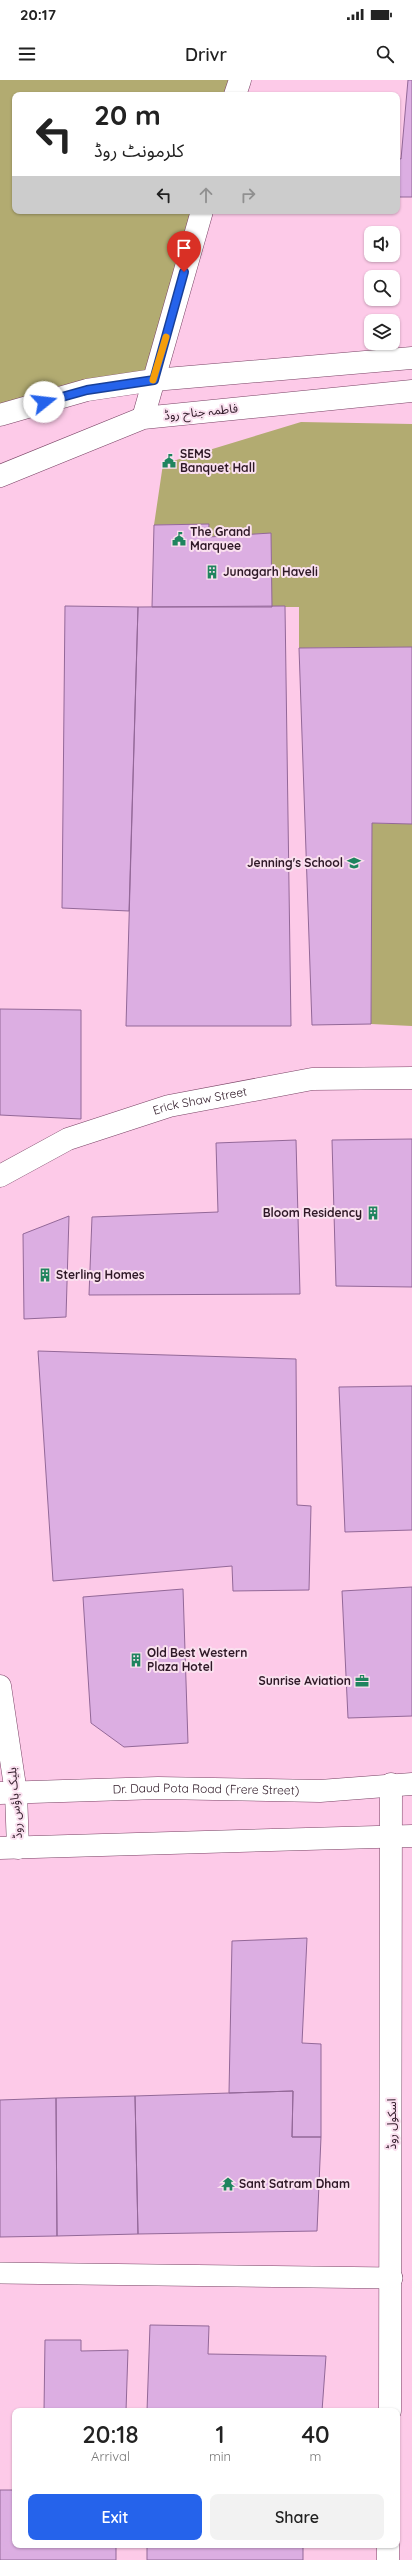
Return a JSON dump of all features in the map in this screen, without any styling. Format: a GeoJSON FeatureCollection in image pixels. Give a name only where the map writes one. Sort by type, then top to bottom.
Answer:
{"type":"FeatureCollection","features":[{"type":"Feature","properties":{"kind":"main road"},"geometry":{"type":"LineString","coordinates":[[236,92],[240,80]]}},
{"type":"Feature","properties":{"kind":"main road"},"geometry":{"type":"LineString","coordinates":[[143,418],[201,214]]}},
{"type":"Feature","properties":{"kind":"main road"},"geometry":{"type":"LineString","coordinates":[[0,415],[87,390],[154,380],[412,358]]}},
{"type":"Feature","properties":{"kind":"main road","name":"فاطمہ جناح روڈ"},"geometry":{"type":"LineString","coordinates":[[0,476],[143,418],[412,392]]}},
{"type":"Feature","properties":{"kind":"main road","name":"Erick Shaw Street"},"geometry":{"type":"LineString","coordinates":[[0,1176],[68,1139],[170,1106],[312,1079],[412,1078]]}},
{"type":"Feature","properties":{"kind":"main road","name":"بلیک ہاؤس روڈ"},"geometry":{"type":"LineString","coordinates":[[0,1686],[8,1793],[9,1848]]}},
{"type":"Feature","properties":{"kind":"main road","name":"Dr. Daud Pota Road (Frere Street)"},"geometry":{"type":"LineString","coordinates":[[8,1793],[158,1788],[320,1791],[402,1784]]}},
{"type":"Feature","properties":{"kind":"main road","name":"اسکول روڈ"},"geometry":{"type":"LineString","coordinates":[[390,2408],[392,2278],[391,1837],[402,1784]]}},
{"type":"Feature","properties":{"kind":"main road"},"geometry":{"type":"LineString","coordinates":[[9,1848],[412,1836]]}},
{"type":"Feature","properties":{"kind":"main road"},"geometry":{"type":"LineString","coordinates":[[388,2548],[388,2560]]}},
{"type":"Feature","properties":{"kind":"lane"},"geometry":{"type":"LineString","coordinates":[[0,2274],[392,2278]]}},
{"type":"Feature","properties":{"kind":"shaded area"},"geometry":{"type":"Polygon","coordinates":[[[0,80],[237,80],[233,92],[12,92],[12,214],[199,214],[154,380],[0,415],[0,80]]]}},
{"type":"Feature","properties":{"kind":"shaded area"},"geometry":{"type":"Polygon","coordinates":[[[301,422],[412,424],[412,647],[299,648],[299,607],[272,607],[208,537],[209,524],[154,525],[163,464],[301,422]]]}},
{"type":"Feature","properties":{"kind":"shaded area"},"geometry":{"type":"Polygon","coordinates":[[[372,823],[412,824],[412,1026],[371,1024],[372,823]]]}},
{"type":"Feature","properties":{"kind":"building"},"geometry":{"type":"Polygon","coordinates":[[[408,80],[412,80],[412,197],[400,197],[401,159],[408,80]]]}},
{"type":"Feature","properties":{"kind":"building","name":"Junagarh Haveli"},"geometry":{"type":"Polygon","coordinates":[[[209,524],[208,537],[271,533],[272,607],[152,607],[154,525],[209,524]]]}},
{"type":"Feature","properties":{"kind":"building"},"geometry":{"type":"Polygon","coordinates":[[[65,606],[138,607],[129,911],[62,908],[65,606]]]}},
{"type":"Feature","properties":{"kind":"building"},"geometry":{"type":"Polygon","coordinates":[[[285,606],[291,1026],[126,1026],[138,607],[285,606]]]}},
{"type":"Feature","properties":{"kind":"building"},"geometry":{"type":"Polygon","coordinates":[[[412,647],[412,824],[372,823],[371,1024],[312,1025],[299,648],[412,647]]]}},
{"type":"Feature","properties":{"kind":"building"},"geometry":{"type":"Polygon","coordinates":[[[0,1009],[81,1010],[81,1119],[0,1115],[0,1009]]]}},
{"type":"Feature","properties":{"kind":"building","name":"Bloom Residency"},"geometry":{"type":"Polygon","coordinates":[[[412,1139],[412,1287],[336,1286],[332,1140],[412,1139]]]}},
{"type":"Feature","properties":{"kind":"building"},"geometry":{"type":"Polygon","coordinates":[[[296,1140],[300,1294],[89,1295],[92,1217],[218,1212],[216,1143],[296,1140]]]}},
{"type":"Feature","properties":{"kind":"building","name":"Sterling Homes"},"geometry":{"type":"Polygon","coordinates":[[[69,1216],[66,1317],[24,1319],[23,1234],[69,1216]]]}},
{"type":"Feature","properties":{"kind":"building"},"geometry":{"type":"Polygon","coordinates":[[[38,1351],[296,1359],[297,1505],[311,1506],[309,1590],[233,1591],[232,1566],[53,1581],[38,1351]]]}},
{"type":"Feature","properties":{"kind":"building"},"geometry":{"type":"Polygon","coordinates":[[[412,1386],[412,1530],[345,1532],[339,1387],[412,1386]]]}},
{"type":"Feature","properties":{"kind":"building"},"geometry":{"type":"Polygon","coordinates":[[[412,1587],[412,1716],[348,1718],[342,1591],[412,1587]]]}},
{"type":"Feature","properties":{"kind":"building","name":"Old Best Western Plaza Hotel"},"geometry":{"type":"Polygon","coordinates":[[[183,1589],[188,1743],[124,1747],[91,1723],[83,1597],[183,1589]]]}},
{"type":"Feature","properties":{"kind":"building"},"geometry":{"type":"Polygon","coordinates":[[[307,1938],[302,2043],[321,2044],[321,2137],[292,2137],[293,2091],[229,2093],[232,1941],[307,1938]]]}},
{"type":"Feature","properties":{"kind":"building","name":"Sant Satram Dham"},"geometry":{"type":"Polygon","coordinates":[[[293,2091],[292,2137],[321,2137],[317,2231],[138,2234],[135,2096],[293,2091]]]}},
{"type":"Feature","properties":{"kind":"building"},"geometry":{"type":"Polygon","coordinates":[[[135,2096],[138,2234],[57,2236],[56,2098],[135,2096]]]}},
{"type":"Feature","properties":{"kind":"building"},"geometry":{"type":"Polygon","coordinates":[[[56,2098],[57,2236],[0,2237],[0,2100],[56,2098]]]}},
{"type":"Feature","properties":{"kind":"building"},"geometry":{"type":"Polygon","coordinates":[[[150,2325],[209,2326],[208,2354],[326,2356],[322,2408],[147,2408],[150,2325]]]}},
{"type":"Feature","properties":{"kind":"building"},"geometry":{"type":"Polygon","coordinates":[[[45,2340],[81,2340],[81,2351],[128,2350],[126,2408],[44,2408],[45,2340]]]}},
{"type":"Feature","properties":{"kind":"building"},"geometry":{"type":"Polygon","coordinates":[[[0,2490],[12,2490],[12,2548],[116,2548],[116,2560],[0,2560],[0,2490]]]}},
{"type":"Feature","properties":{"kind":"building"},"geometry":{"type":"Polygon","coordinates":[[[147,2548],[303,2548],[303,2560],[147,2560],[147,2548]]]}},
{"type":"Feature","properties":{"kind":"slow traffic"},"geometry":{"type":"LineString","coordinates":[[153,380],[166,337]]}},
{"type":"Feature","properties":{"kind":"place","name":"SEMS Banquet Hall"},"geometry":{"type":"Point","coordinates":[169,461]}},
{"type":"Feature","properties":{"kind":"place","name":"The Grand Marquee"},"geometry":{"type":"Point","coordinates":[179,539]}},
{"type":"Feature","properties":{"kind":"place","name":"Junagarh Haveli"},"geometry":{"type":"Point","coordinates":[212,572]}},
{"type":"Feature","properties":{"kind":"place","name":"Jenning's School"},"geometry":{"type":"Point","coordinates":[354,863]}},
{"type":"Feature","properties":{"kind":"place","name":"Bloom Residency"},"geometry":{"type":"Point","coordinates":[373,1213]}},
{"type":"Feature","properties":{"kind":"place","name":"Sterling Homes"},"geometry":{"type":"Point","coordinates":[45,1275]}},
{"type":"Feature","properties":{"kind":"place","name":"Old Best Western Plaza Hotel"},"geometry":{"type":"Point","coordinates":[136,1660]}},
{"type":"Feature","properties":{"kind":"place","name":"Sunrise Aviation"},"geometry":{"type":"Point","coordinates":[362,1681]}},
{"type":"Feature","properties":{"kind":"place","name":"Sant Satram Dham"},"geometry":{"type":"Point","coordinates":[228,2184]}},
{"type":"Feature","properties":{"kind":"route"},"geometry":{"type":"LineString","coordinates":[[44,402],[87,390],[154,380],[184,272]]}}]}
